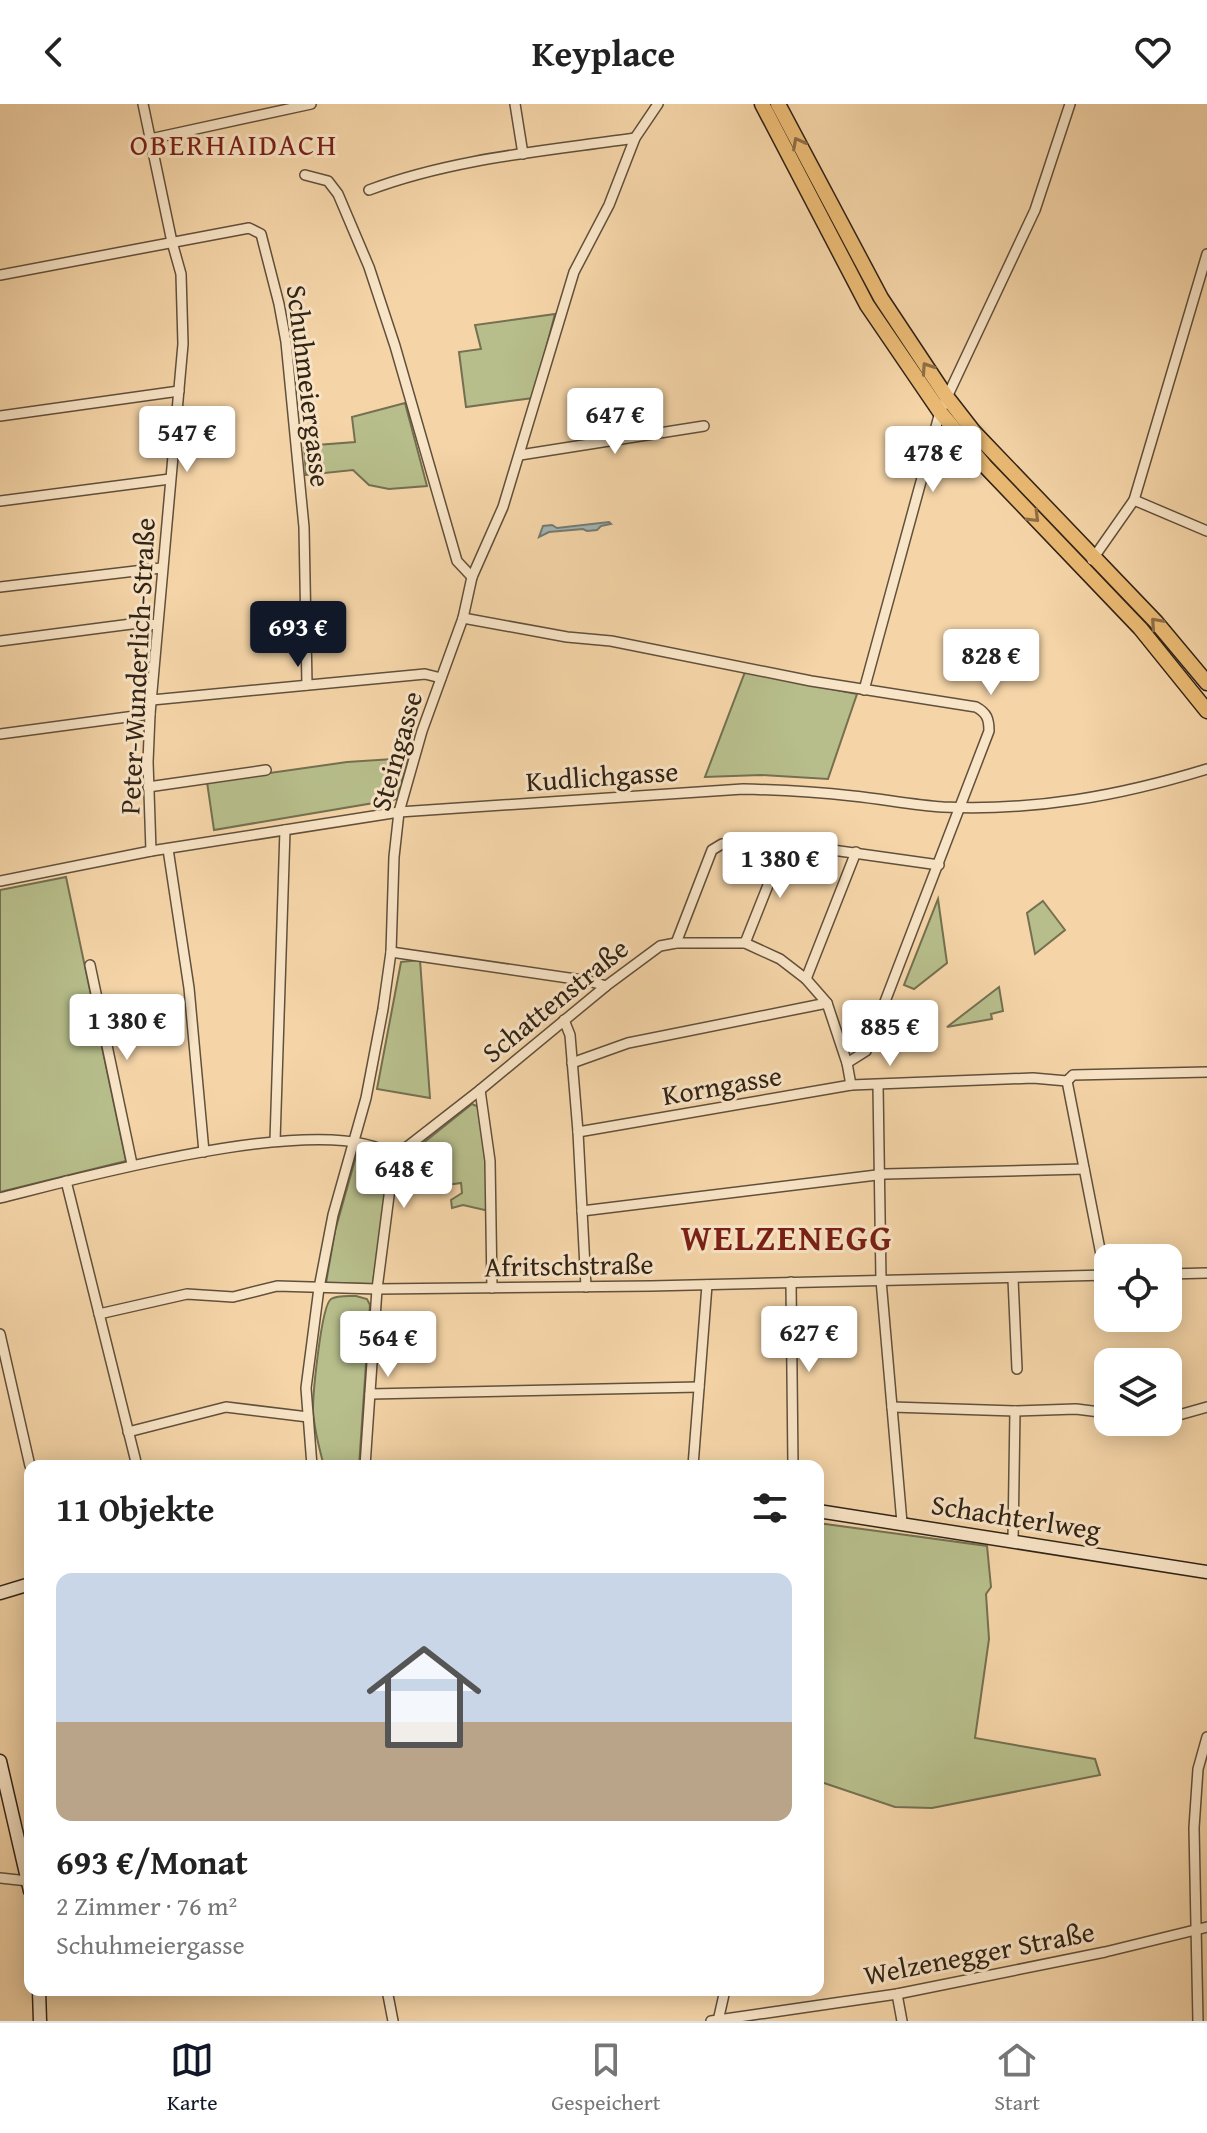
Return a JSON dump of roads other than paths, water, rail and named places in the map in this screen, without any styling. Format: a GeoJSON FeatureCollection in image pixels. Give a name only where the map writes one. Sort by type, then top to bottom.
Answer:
{"type":"FeatureCollection","features":[{"type":"Feature","properties":{"kind":"main road"},"geometry":{"type":"LineString","coordinates":[[770,106],[811,185],[842,261],[946,396],[1003,463],[1095,557],[1207,683]]}},
{"type":"Feature","properties":{"kind":"main road"},"geometry":{"type":"LineString","coordinates":[[811,185],[856,253],[874,301],[940,412],[985,466],[1140,628],[1207,711]]}},
{"type":"Feature","properties":{"kind":"main road"},"geometry":{"type":"LineString","coordinates":[[842,261],[856,253]]}},
{"type":"Feature","properties":{"kind":"street","name":"Peter-Wunderlich-Straße"},"geometry":{"type":"LineString","coordinates":[[143,104],[182,284],[183,344],[150,714],[148,787],[151,851]]}},
{"type":"Feature","properties":{"kind":"street"},"geometry":{"type":"LineString","coordinates":[[515,104],[523,154]]}},
{"type":"Feature","properties":{"kind":"street","name":"Steingasse"},"geometry":{"type":"LineString","coordinates":[[313,1460],[306,1388],[319,1288],[333,1215],[356,1141],[376,1049],[391,952],[394,857],[399,812],[463,618],[472,577],[503,507],[520,455],[570,285],[609,205],[635,138],[658,104]]}},
{"type":"Feature","properties":{"kind":"street"},"geometry":{"type":"LineString","coordinates":[[864,690],[940,412],[1035,210],[1070,104]]}},
{"type":"Feature","properties":{"kind":"street"},"geometry":{"type":"LineString","coordinates":[[150,139],[305,105]]}},
{"type":"Feature","properties":{"kind":"street"},"geometry":{"type":"LineString","coordinates":[[369,190],[419,173],[635,138]]}},
{"type":"Feature","properties":{"kind":"street"},"geometry":{"type":"LineString","coordinates":[[305,175],[328,181],[338,194],[363,252],[395,346],[457,561],[472,577]]}},
{"type":"Feature","properties":{"kind":"street","name":"Schuhmeiergasse"},"geometry":{"type":"LineString","coordinates":[[172,242],[249,228],[261,234],[265,244],[284,329],[304,527],[307,685]]}},
{"type":"Feature","properties":{"kind":"street"},"geometry":{"type":"LineString","coordinates":[[0,275],[172,242]]}},
{"type":"Feature","properties":{"kind":"street"},"geometry":{"type":"LineString","coordinates":[[1083,568],[1095,557],[1134,500],[1207,254]]}},
{"type":"Feature","properties":{"kind":"street"},"geometry":{"type":"LineString","coordinates":[[0,416],[179,391]]}},
{"type":"Feature","properties":{"kind":"street"},"geometry":{"type":"LineString","coordinates":[[520,455],[704,426]]}},
{"type":"Feature","properties":{"kind":"street"},"geometry":{"type":"LineString","coordinates":[[0,501],[170,479]]}},
{"type":"Feature","properties":{"kind":"street"},"geometry":{"type":"LineString","coordinates":[[1134,500],[1207,531]]}},
{"type":"Feature","properties":{"kind":"street"},"geometry":{"type":"LineString","coordinates":[[0,587],[161,568]]}},
{"type":"Feature","properties":{"kind":"street"},"geometry":{"type":"LineString","coordinates":[[463,618],[567,637],[625,643],[864,690],[976,707],[984,711],[989,719],[989,731],[939,865],[866,1051],[847,1063]]}},
{"type":"Feature","properties":{"kind":"street"},"geometry":{"type":"LineString","coordinates":[[0,641],[139,623],[157,625]]}},
{"type":"Feature","properties":{"kind":"street"},"geometry":{"type":"LineString","coordinates":[[152,700],[425,674],[441,678]]}},
{"type":"Feature","properties":{"kind":"street"},"geometry":{"type":"LineString","coordinates":[[0,734],[150,714]]}},
{"type":"Feature","properties":{"kind":"street","name":"Kudlichgasse"},"geometry":{"type":"LineString","coordinates":[[0,881],[151,851],[399,812],[743,789],[800,791],[959,807],[1003,807],[1085,800],[1155,785],[1207,769]]}},
{"type":"Feature","properties":{"kind":"street"},"geometry":{"type":"LineString","coordinates":[[148,787],[266,770]]}},
{"type":"Feature","properties":{"kind":"street"},"geometry":{"type":"LineString","coordinates":[[275,1141],[285,830]]}},
{"type":"Feature","properties":{"kind":"street"},"geometry":{"type":"LineString","coordinates":[[676,943],[712,850],[722,844],[784,845],[939,865]]}},
{"type":"Feature","properties":{"kind":"street"},"geometry":{"type":"LineString","coordinates":[[745,943],[784,845]]}},
{"type":"Feature","properties":{"kind":"street"},"geometry":{"type":"LineString","coordinates":[[168,849],[192,1012],[204,1152]]}},
{"type":"Feature","properties":{"kind":"street"},"geometry":{"type":"LineString","coordinates":[[806,979],[856,852]]}},
{"type":"Feature","properties":{"kind":"street","name":"Schattenstraße"},"geometry":{"type":"LineString","coordinates":[[394,1157],[653,949],[676,943],[745,943],[768,952],[806,979],[827,1003],[851,1085]]}},
{"type":"Feature","properties":{"kind":"street"},"geometry":{"type":"LineString","coordinates":[[391,952],[606,986]]}},
{"type":"Feature","properties":{"kind":"street"},"geometry":{"type":"LineString","coordinates":[[90,965],[132,1164]]}},
{"type":"Feature","properties":{"kind":"street"},"geometry":{"type":"LineString","coordinates":[[572,1063],[628,1043],[827,1003]]}},
{"type":"Feature","properties":{"kind":"street"},"geometry":{"type":"LineString","coordinates":[[564,1020],[570,1035],[578,1132],[586,1287]]}},
{"type":"Feature","properties":{"kind":"street","name":"Korngasse"},"geometry":{"type":"LineString","coordinates":[[578,1132],[851,1085],[1033,1078],[1067,1081],[1073,1075],[1207,1072]]}},
{"type":"Feature","properties":{"kind":"street"},"geometry":{"type":"LineString","coordinates":[[1067,1081],[1100,1244]]}},
{"type":"Feature","properties":{"kind":"street"},"geometry":{"type":"LineString","coordinates":[[878,1085],[881,1280],[902,1523]]}},
{"type":"Feature","properties":{"kind":"street"},"geometry":{"type":"LineString","coordinates":[[480,1090],[490,1161],[492,1288]]}},
{"type":"Feature","properties":{"kind":"street"},"geometry":{"type":"LineString","coordinates":[[0,1198],[132,1164],[275,1141],[356,1141],[384,1148],[394,1157],[377,1289],[365,1460]]}},
{"type":"Feature","properties":{"kind":"street"},"geometry":{"type":"LineString","coordinates":[[582,1211],[885,1174],[1084,1169]]}},
{"type":"Feature","properties":{"kind":"street"},"geometry":{"type":"LineString","coordinates":[[66,1181],[135,1460]]}},
{"type":"Feature","properties":{"kind":"street"},"geometry":{"type":"LineString","coordinates":[[1182,1274],[1207,1273]]}},
{"type":"Feature","properties":{"kind":"street","name":"Afritschstraße"},"geometry":{"type":"LineString","coordinates":[[99,1314],[187,1294],[233,1297],[277,1286],[377,1289],[586,1287],[1094,1276]]}},
{"type":"Feature","properties":{"kind":"street"},"geometry":{"type":"LineString","coordinates":[[1013,1279],[1017,1369]]}},
{"type":"Feature","properties":{"kind":"street"},"geometry":{"type":"LineString","coordinates":[[791,1282],[793,1460]]}},
{"type":"Feature","properties":{"kind":"street"},"geometry":{"type":"LineString","coordinates":[[693,1460],[707,1285]]}},
{"type":"Feature","properties":{"kind":"street"},"geometry":{"type":"LineString","coordinates":[[0,1334],[29,1460]]}},
{"type":"Feature","properties":{"kind":"street"},"geometry":{"type":"LineString","coordinates":[[370,1394],[699,1387]]}},
{"type":"Feature","properties":{"kind":"street"},"geometry":{"type":"LineString","coordinates":[[128,1432],[226,1407],[308,1417]]}},
{"type":"Feature","properties":{"kind":"street"},"geometry":{"type":"LineString","coordinates":[[892,1407],[1094,1411]]}},
{"type":"Feature","properties":{"kind":"street"},"geometry":{"type":"LineString","coordinates":[[1182,1414],[1207,1407]]}},
{"type":"Feature","properties":{"kind":"street"},"geometry":{"type":"LineString","coordinates":[[1013,1540],[1015,1411]]}},
{"type":"Feature","properties":{"kind":"street","name":"Schachterlweg"},"geometry":{"type":"LineString","coordinates":[[824,1512],[1207,1572]]}},
{"type":"Feature","properties":{"kind":"street"},"geometry":{"type":"LineString","coordinates":[[0,1593],[24,1586]]}},
{"type":"Feature","properties":{"kind":"street"},"geometry":{"type":"LineString","coordinates":[[1198,2021],[1194,1805],[1198,1769],[1207,1737]]}},
{"type":"Feature","properties":{"kind":"street"},"geometry":{"type":"LineString","coordinates":[[0,1761],[24,1862]]}},
{"type":"Feature","properties":{"kind":"street"},"geometry":{"type":"LineString","coordinates":[[0,1878],[24,1885]]}},
{"type":"Feature","properties":{"kind":"street","name":"Welzenegger Straße"},"geometry":{"type":"LineString","coordinates":[[716,2020],[897,1994],[1088,1956],[1207,1927]]}},
{"type":"Feature","properties":{"kind":"street"},"geometry":{"type":"LineString","coordinates":[[897,1994],[902,2021]]}},
{"type":"Feature","properties":{"kind":"street"},"geometry":{"type":"LineString","coordinates":[[39,1996],[40,2021]]}},
{"type":"Feature","properties":{"kind":"street"},"geometry":{"type":"LineString","coordinates":[[388,1996],[393,2021]]}},
{"type":"Feature","properties":{"kind":"street"},"geometry":{"type":"LineString","coordinates":[[716,2020],[723,1996]]}},
{"type":"Feature","properties":{"kind":"district","name":"OBERHAIDACH"},"geometry":{"type":"Point","coordinates":[234,145]}},
{"type":"Feature","properties":{"kind":"district","name":"WELZENEGG"},"geometry":{"type":"Point","coordinates":[787,1237]}}]}
